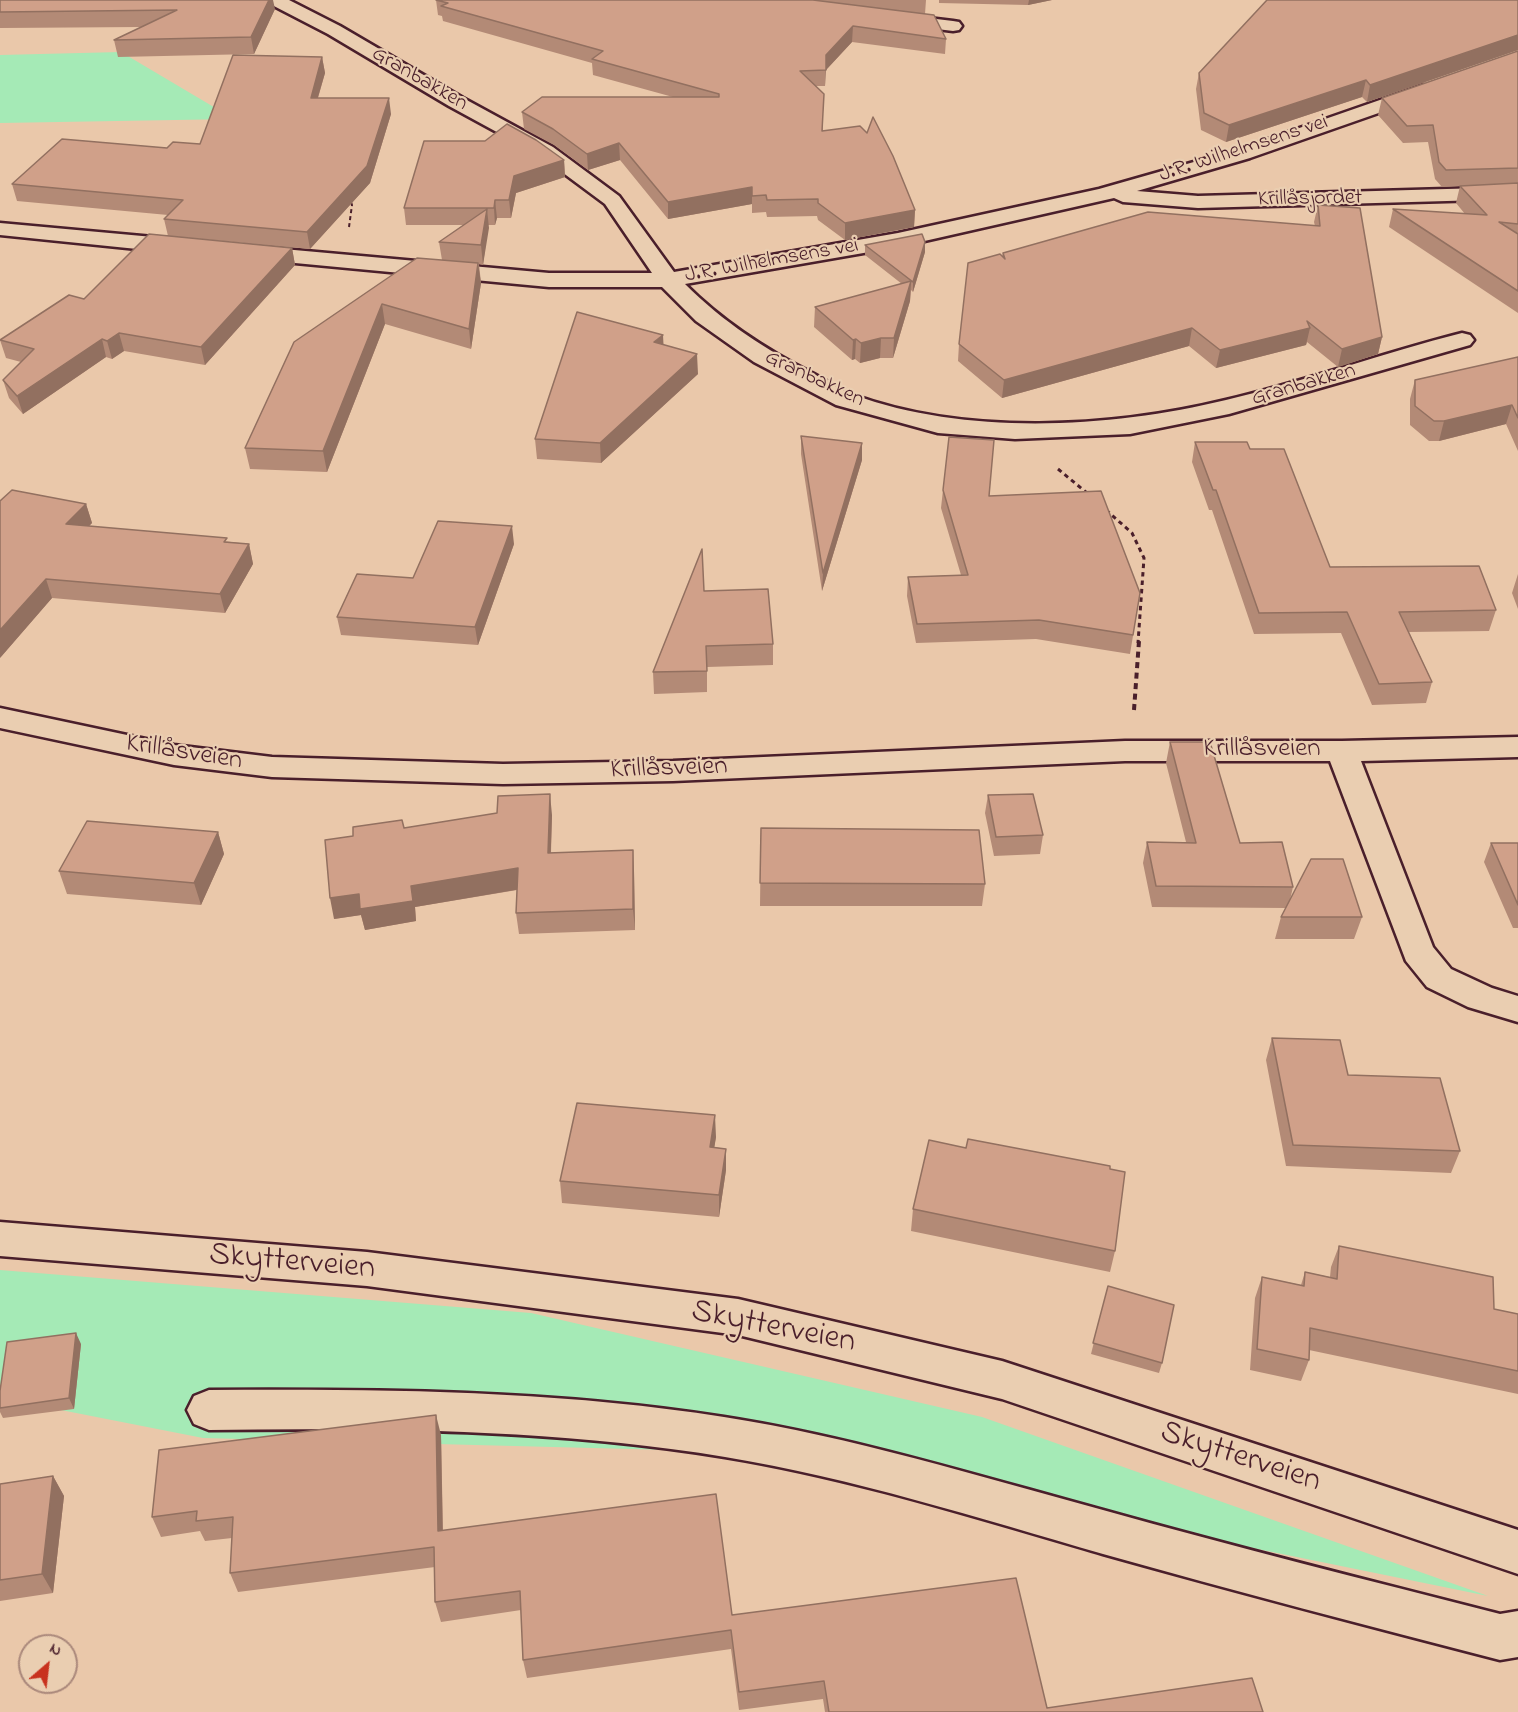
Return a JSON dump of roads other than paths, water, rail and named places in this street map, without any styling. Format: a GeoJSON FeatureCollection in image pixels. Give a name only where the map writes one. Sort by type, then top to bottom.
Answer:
{"type":"FeatureCollection","features":[{"type":"Feature","properties":{"kind":"street","name":"Granbakken"},"geometry":{"type":"LineString","coordinates":[[276,0],[334,30],[456,102],[546,151],[612,200],[668,280],[704,316],[762,357],[845,400],[939,425],[1015,431],[1130,426],[1218,409],[1462,340]]}},
{"type":"Feature","properties":{"kind":"street"},"geometry":{"type":"LineString","coordinates":[[874,16],[953,26]]}},
{"type":"Feature","properties":{"kind":"street","name":"J.R. Wilhelmsens vei"},"geometry":{"type":"LineString","coordinates":[[232,251],[549,280],[668,280],[898,240],[1103,194],[1243,154],[1441,84]]}},
{"type":"Feature","properties":{"kind":"street","name":"Krillåsjordet"},"geometry":{"type":"LineString","coordinates":[[1103,194],[1198,202],[1518,193]]}},
{"type":"Feature","properties":{"kind":"street"},"geometry":{"type":"LineString","coordinates":[[0,229],[209,249]]}},
{"type":"Feature","properties":{"kind":"street","name":"Krillåsveien"},"geometry":{"type":"LineString","coordinates":[[0,718],[174,755],[272,768],[503,774],[673,771],[1125,751],[1342,751],[1518,747]]}},
{"type":"Feature","properties":{"kind":"street","name":"Krillåsveien"},"geometry":{"type":"LineString","coordinates":[[1342,751],[1418,952],[1439,978],[1481,998],[1518,1010]]}},
{"type":"Feature","properties":{"kind":"street","name":"Skytterveien"},"geometry":{"type":"LineString","coordinates":[[0,1239],[367,1269],[738,1317],[1002,1380],[1518,1552]]}},
{"type":"Feature","properties":{"kind":"street"},"geometry":{"type":"LineString","coordinates":[[209,1410],[348,1408],[529,1414],[673,1429],[789,1449],[914,1478],[1206,1560],[1500,1637],[1518,1634]]}}]}
